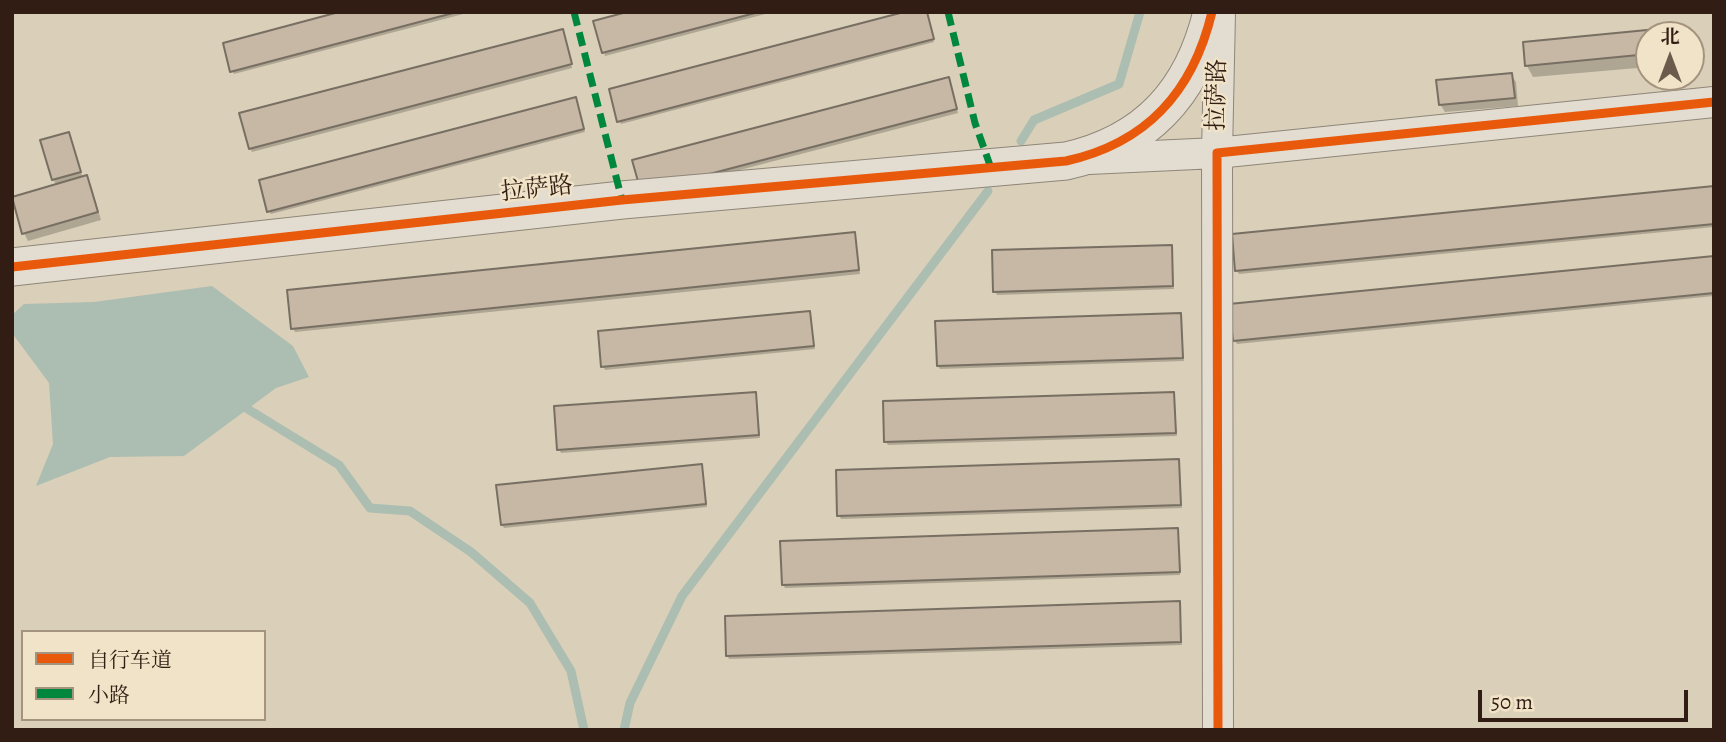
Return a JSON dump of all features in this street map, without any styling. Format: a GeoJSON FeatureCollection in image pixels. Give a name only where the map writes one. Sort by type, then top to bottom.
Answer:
{"type":"FeatureCollection","features":[{"type":"Feature","properties":{"kind":"street","name":"拉萨路"},"geometry":{"type":"LineString","coordinates":[[1066,161],[1110,148],[1156,117],[1190,75],[1201,51],[1212,12]]}},
{"type":"Feature","properties":{"kind":"street","name":"拉萨路"},"geometry":{"type":"LineString","coordinates":[[12,267],[622,200],[1066,161],[1217,153],[1220,12]]}},
{"type":"Feature","properties":{"kind":"street"},"geometry":{"type":"LineString","coordinates":[[1218,730],[1217,153],[1714,102]]}},
{"type":"Feature","properties":{"kind":"shaded area"},"geometry":{"type":"Polygon","coordinates":[[[212,286],[293,346],[309,377],[276,388],[184,456],[110,457],[36,486],[53,444],[49,383],[12,333],[12,315],[24,304],[94,302],[212,286]]]}},
{"type":"Feature","properties":{"kind":"building"},"geometry":{"type":"Polygon","coordinates":[[[339,12],[457,12],[230,72],[223,43],[339,12]]]}},
{"type":"Feature","properties":{"kind":"building"},"geometry":{"type":"Polygon","coordinates":[[[627,12],[759,12],[602,53],[593,21],[627,12]]]}},
{"type":"Feature","properties":{"kind":"building"},"geometry":{"type":"Polygon","coordinates":[[[904,12],[927,12],[934,39],[617,122],[609,89],[904,12]]]}},
{"type":"Feature","properties":{"kind":"building"},"geometry":{"type":"Polygon","coordinates":[[[563,29],[572,64],[249,149],[239,113],[563,29]]]}},
{"type":"Feature","properties":{"kind":"building"},"geometry":{"type":"Polygon","coordinates":[[[1635,31],[1635,55],[1525,66],[1523,42],[1635,31]]]}},
{"type":"Feature","properties":{"kind":"building"},"geometry":{"type":"Polygon","coordinates":[[[1512,73],[1515,98],[1439,105],[1436,80],[1512,73]]]}},
{"type":"Feature","properties":{"kind":"building"},"geometry":{"type":"Polygon","coordinates":[[[949,77],[957,109],[641,192],[632,160],[949,77]]]}},
{"type":"Feature","properties":{"kind":"building"},"geometry":{"type":"Polygon","coordinates":[[[576,97],[584,129],[267,212],[259,180],[576,97]]]}},
{"type":"Feature","properties":{"kind":"building"},"geometry":{"type":"Polygon","coordinates":[[[69,132],[81,172],[52,180],[40,140],[69,132]]]}},
{"type":"Feature","properties":{"kind":"building"},"geometry":{"type":"Polygon","coordinates":[[[87,175],[98,212],[22,234],[12,197],[87,175]]]}},
{"type":"Feature","properties":{"kind":"building"},"geometry":{"type":"Polygon","coordinates":[[[1714,186],[1714,224],[1235,271],[1232,234],[1714,186]]]}},
{"type":"Feature","properties":{"kind":"building"},"geometry":{"type":"Polygon","coordinates":[[[855,232],[859,270],[291,329],[287,290],[855,232]]]}},
{"type":"Feature","properties":{"kind":"building"},"geometry":{"type":"Polygon","coordinates":[[[1172,245],[1173,286],[993,292],[992,250],[1172,245]]]}},
{"type":"Feature","properties":{"kind":"building"},"geometry":{"type":"Polygon","coordinates":[[[1714,256],[1714,293],[1233,341],[1229,304],[1714,256]]]}},
{"type":"Feature","properties":{"kind":"building"},"geometry":{"type":"Polygon","coordinates":[[[810,311],[814,346],[601,367],[598,331],[810,311]]]}},
{"type":"Feature","properties":{"kind":"building"},"geometry":{"type":"Polygon","coordinates":[[[1181,313],[1183,358],[937,366],[935,321],[1181,313]]]}},
{"type":"Feature","properties":{"kind":"building"},"geometry":{"type":"Polygon","coordinates":[[[756,392],[759,435],[557,450],[554,406],[756,392]]]}},
{"type":"Feature","properties":{"kind":"building"},"geometry":{"type":"Polygon","coordinates":[[[1174,392],[1176,433],[884,442],[883,401],[1174,392]]]}},
{"type":"Feature","properties":{"kind":"building"},"geometry":{"type":"Polygon","coordinates":[[[1179,459],[1181,505],[837,516],[836,470],[1179,459]]]}},
{"type":"Feature","properties":{"kind":"building"},"geometry":{"type":"Polygon","coordinates":[[[702,464],[706,504],[501,525],[496,485],[702,464]]]}},
{"type":"Feature","properties":{"kind":"building"},"geometry":{"type":"Polygon","coordinates":[[[1178,528],[1180,572],[782,585],[780,541],[1178,528]]]}},
{"type":"Feature","properties":{"kind":"building"},"geometry":{"type":"Polygon","coordinates":[[[1180,601],[1181,642],[726,656],[725,616],[1180,601]]]}},
{"type":"Feature","properties":{"kind":"waterway"},"geometry":{"type":"LineString","coordinates":[[1021,141],[1034,120],[1119,84],[1140,12]]}},
{"type":"Feature","properties":{"kind":"waterway"},"geometry":{"type":"LineString","coordinates":[[624,730],[630,703],[682,596],[988,191]]}},
{"type":"Feature","properties":{"kind":"waterway"},"geometry":{"type":"LineString","coordinates":[[246,408],[339,465],[370,508],[410,511],[471,552],[530,603],[571,671],[584,730]]}},
{"type":"Feature","properties":{"kind":"marked path"},"geometry":{"type":"LineString","coordinates":[[574,12],[622,200]]}},
{"type":"Feature","properties":{"kind":"marked path"},"geometry":{"type":"LineString","coordinates":[[948,12],[975,123],[991,168]]}},
{"type":"Feature","properties":{"kind":"cycle path"},"geometry":{"type":"LineString","coordinates":[[12,267],[622,200],[1066,161],[1095,153],[1120,141],[1143,127],[1162,110],[1179,90],[1193,66],[1212,12]]}},
{"type":"Feature","properties":{"kind":"cycle path"},"geometry":{"type":"LineString","coordinates":[[1218,730],[1217,153],[1714,102]]}}]}
